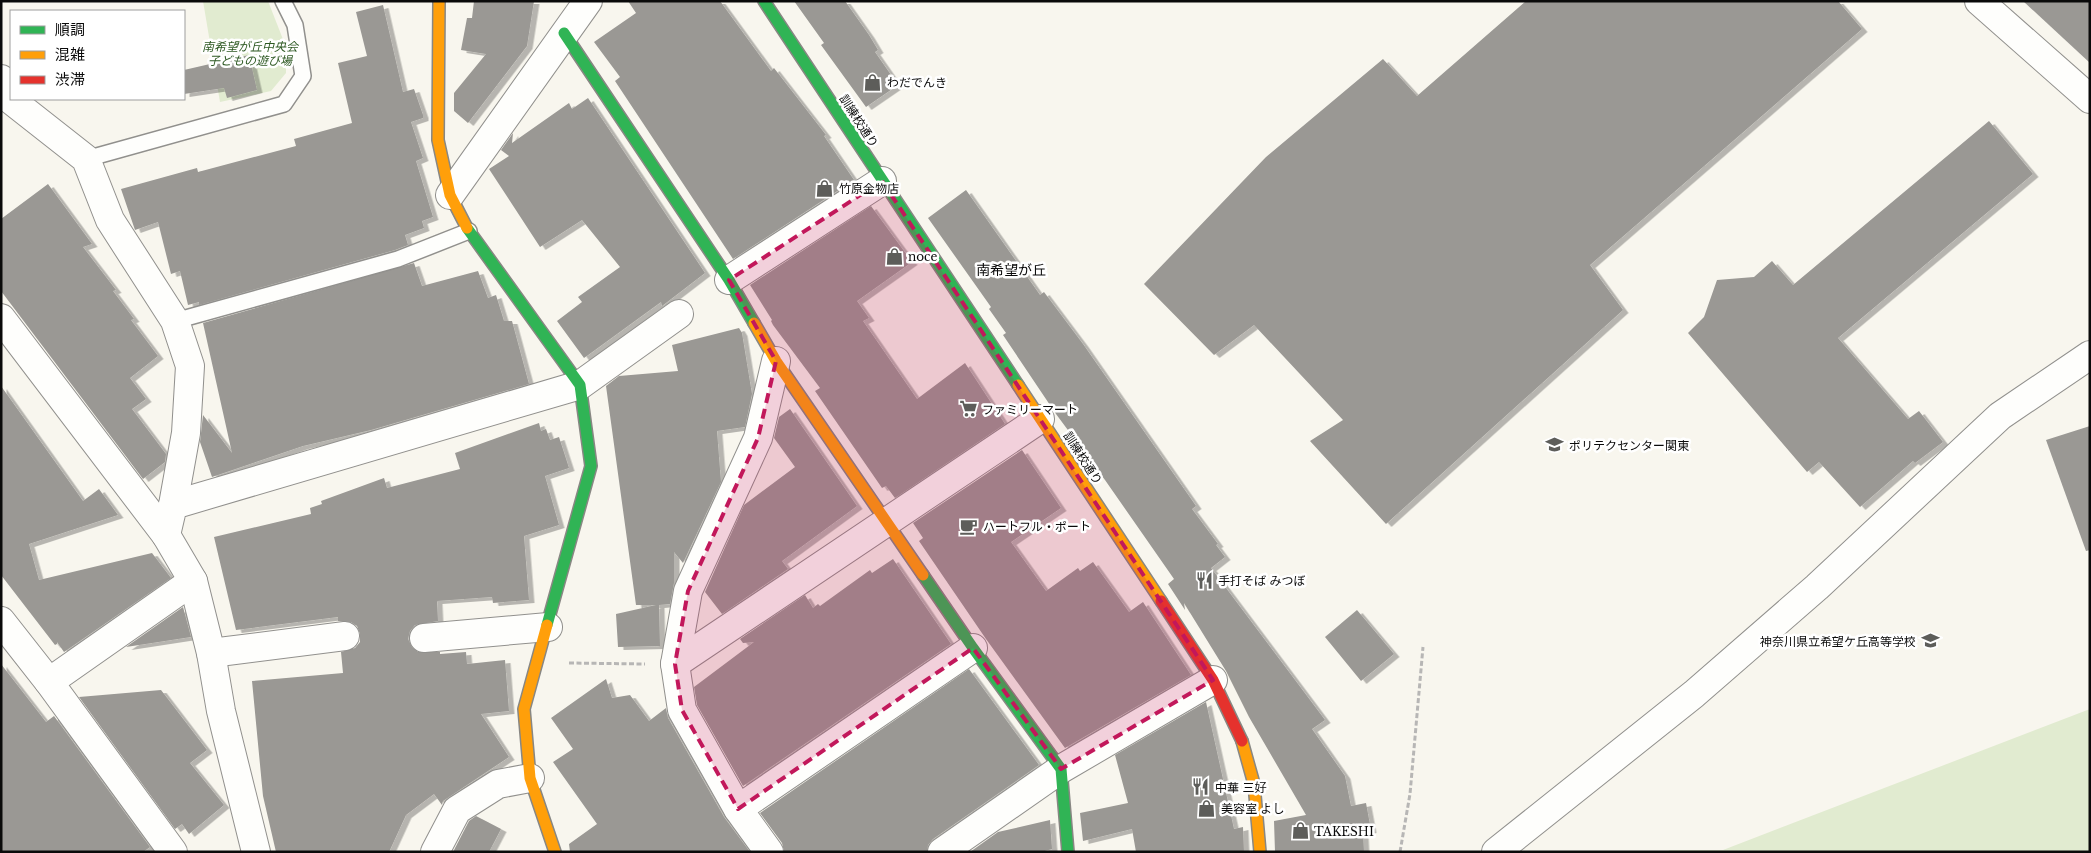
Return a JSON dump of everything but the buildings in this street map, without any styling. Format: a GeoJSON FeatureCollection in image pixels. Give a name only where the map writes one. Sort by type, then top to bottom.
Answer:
{"type":"FeatureCollection","features":[{"type":"Feature","properties":{"kind":"street"},"geometry":{"type":"LineString","coordinates":[[439,1],[438,140],[450,195],[469,231],[580,385],[591,466],[524,708],[530,778],[556,852]]}},
{"type":"Feature","properties":{"kind":"street"},"geometry":{"type":"LineString","coordinates":[[450,195],[588,1]]}},
{"type":"Feature","properties":{"kind":"street","name":"訓練校通り"},"geometry":{"type":"LineString","coordinates":[[764,1],[1213,680],[1230,710],[1244,744],[1253,777],[1260,852]]}},
{"type":"Feature","properties":{"kind":"street"},"geometry":{"type":"LineString","coordinates":[[1979,1],[2090,99]]}},
{"type":"Feature","properties":{"kind":"street"},"geometry":{"type":"LineString","coordinates":[[564,33],[729,280],[776,361],[974,648],[1061,769],[1068,852]]}},
{"type":"Feature","properties":{"kind":"street"},"geometry":{"type":"LineString","coordinates":[[1,79],[10,98]]}},
{"type":"Feature","properties":{"kind":"street"},"geometry":{"type":"LineString","coordinates":[[11,100],[86,159],[110,220],[175,320],[190,366],[186,433],[174,505],[166,535]]}},
{"type":"Feature","properties":{"kind":"street"},"geometry":{"type":"LineString","coordinates":[[729,280],[882,181]]}},
{"type":"Feature","properties":{"kind":"street"},"geometry":{"type":"LineString","coordinates":[[174,505],[580,385],[680,314]]}},
{"type":"Feature","properties":{"kind":"street"},"geometry":{"type":"LineString","coordinates":[[1,318],[166,535],[192,581],[211,653],[221,711],[256,852]]}},
{"type":"Feature","properties":{"kind":"street"},"geometry":{"type":"LineString","coordinates":[[1496,852],[1694,694],[1817,587],[2000,416],[2090,356]]}},
{"type":"Feature","properties":{"kind":"street"},"geometry":{"type":"LineString","coordinates":[[769,852],[738,809],[682,710],[675,664],[688,591],[758,438],[776,361]]}},
{"type":"Feature","properties":{"kind":"street"},"geometry":{"type":"LineString","coordinates":[[675,664],[888,523],[1040,419]]}},
{"type":"Feature","properties":{"kind":"street"},"geometry":{"type":"LineString","coordinates":[[49,682],[192,581]]}},
{"type":"Feature","properties":{"kind":"street"},"geometry":{"type":"LineString","coordinates":[[1,622],[49,682],[173,852]]}},
{"type":"Feature","properties":{"kind":"street"},"geometry":{"type":"LineString","coordinates":[[424,638],[548,626]]}},
{"type":"Feature","properties":{"kind":"street"},"geometry":{"type":"LineString","coordinates":[[211,653],[344,636]]}},
{"type":"Feature","properties":{"kind":"street"},"geometry":{"type":"LineString","coordinates":[[738,809],[974,648]]}},
{"type":"Feature","properties":{"kind":"street"},"geometry":{"type":"LineString","coordinates":[[942,852],[1061,769],[1213,680]]}},
{"type":"Feature","properties":{"kind":"street"},"geometry":{"type":"LineString","coordinates":[[435,852],[457,810],[498,784],[530,778]]}},
{"type":"Feature","properties":{"kind":"lane"},"geometry":{"type":"LineString","coordinates":[[86,159],[284,104],[302,76],[295,26],[283,1]]}},
{"type":"Feature","properties":{"kind":"lane"},"geometry":{"type":"LineString","coordinates":[[175,320],[398,260],[469,231]]}},
{"type":"Feature","properties":{"kind":"path"},"geometry":{"type":"LineString","coordinates":[[1400,852],[1410,794],[1423,647]]}},
{"type":"Feature","properties":{"kind":"path"},"geometry":{"type":"LineString","coordinates":[[538,662],[675,664]]}},
{"type":"Feature","properties":{"kind":"highlighted area"},"geometry":{"type":"Polygon","coordinates":[[[882,181],[1213,680],[1061,769],[973,648],[738,809],[682,710],[675,664],[688,591],[758,438],[776,361],[729,280],[882,181]]]}},
{"type":"Feature","properties":{"kind":"green space","name":"南希望が丘中央会 子どもの遊び場"},"geometry":{"type":"Polygon","coordinates":[[[203,1],[268,1],[286,47],[286,73],[271,91],[220,102],[203,1]]]}},
{"type":"Feature","properties":{"kind":"green space"},"geometry":{"type":"Polygon","coordinates":[[[2090,709],[2090,852],[1666,852],[1670,850],[1723,850],[2090,709]]]}},
{"type":"Feature","properties":{"kind":"traffic: fast"},"geometry":{"type":"LineString","coordinates":[[764,1],[1018,385]]}},
{"type":"Feature","properties":{"kind":"traffic: fast"},"geometry":{"type":"LineString","coordinates":[[564,33],[729,280],[754,323]]}},
{"type":"Feature","properties":{"kind":"traffic: fast"},"geometry":{"type":"LineString","coordinates":[[467,228],[580,385],[591,466],[547,625]]}},
{"type":"Feature","properties":{"kind":"traffic: fast"},"geometry":{"type":"LineString","coordinates":[[923,575],[973,648],[1061,769],[1068,852]]}},
{"type":"Feature","properties":{"kind":"traffic: slow"},"geometry":{"type":"LineString","coordinates":[[439,1],[438,140],[450,195],[467,228]]}},
{"type":"Feature","properties":{"kind":"traffic: slow"},"geometry":{"type":"LineString","coordinates":[[754,323],[776,361],[923,575]]}},
{"type":"Feature","properties":{"kind":"traffic: slow"},"geometry":{"type":"LineString","coordinates":[[1018,385],[1161,601]]}},
{"type":"Feature","properties":{"kind":"traffic: slow"},"geometry":{"type":"LineString","coordinates":[[547,625],[524,709],[530,778],[555,852]]}},
{"type":"Feature","properties":{"kind":"traffic: slow"},"geometry":{"type":"LineString","coordinates":[[1242,741],[1254,784],[1260,852]]}},
{"type":"Feature","properties":{"kind":"traffic: jam"},"geometry":{"type":"LineString","coordinates":[[1161,601],[1213,680],[1242,741]]}},
{"type":"Feature","properties":{"kind":"place","name":"わだでんき"},"geometry":{"type":"Point","coordinates":[873,82]}},
{"type":"Feature","properties":{"kind":"place","name":"竹原金物店"},"geometry":{"type":"Point","coordinates":[825,188]}},
{"type":"Feature","properties":{"kind":"place","name":"noce"},"geometry":{"type":"Point","coordinates":[894,256]}},
{"type":"Feature","properties":{"kind":"place","name":"ファミリーマート"},"geometry":{"type":"Point","coordinates":[968,409]}},
{"type":"Feature","properties":{"kind":"place","name":"ポリテクセンター関東"},"geometry":{"type":"Point","coordinates":[1555,445]}},
{"type":"Feature","properties":{"kind":"place","name":"ハートフル・ポート"},"geometry":{"type":"Point","coordinates":[969,526]}},
{"type":"Feature","properties":{"kind":"place","name":"手打そば みつぼ"},"geometry":{"type":"Point","coordinates":[1204,580]}},
{"type":"Feature","properties":{"kind":"place","name":"神奈川県立希望ケ丘高等学校"},"geometry":{"type":"Point","coordinates":[1930,641]}},
{"type":"Feature","properties":{"kind":"place","name":"中華 三好"},"geometry":{"type":"Point","coordinates":[1201,787]}},
{"type":"Feature","properties":{"kind":"place","name":"美容室 よし"},"geometry":{"type":"Point","coordinates":[1207,808]}},
{"type":"Feature","properties":{"kind":"place","name":"TAKESHI"},"geometry":{"type":"Point","coordinates":[1300,831]}},
{"type":"Feature","properties":{"kind":"district","name":"南希望が丘"},"geometry":{"type":"Point","coordinates":[1011,270]}}]}
